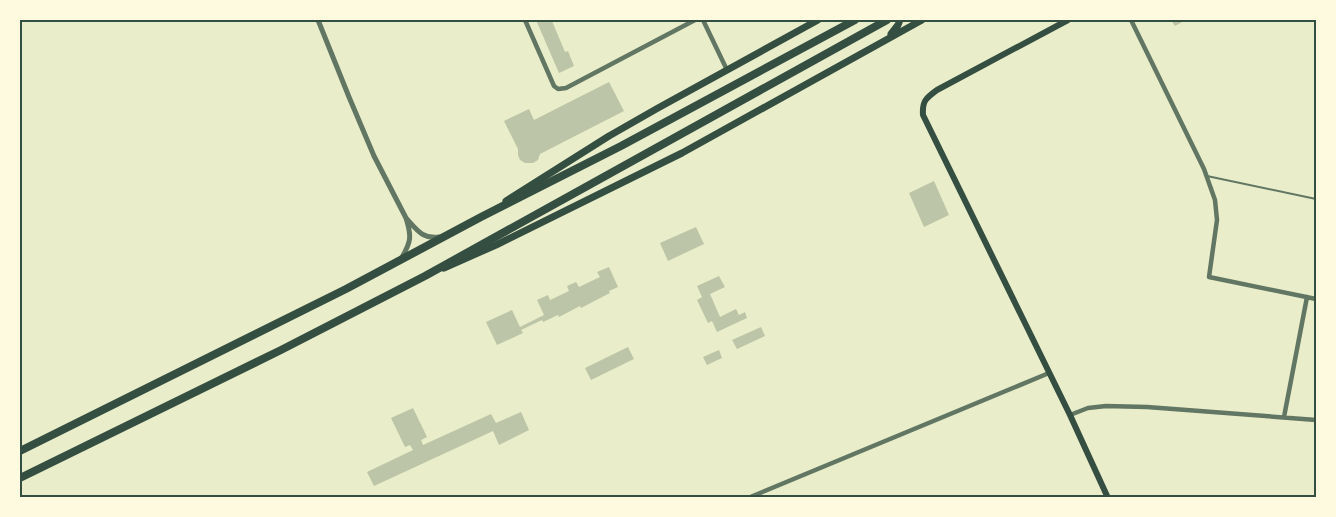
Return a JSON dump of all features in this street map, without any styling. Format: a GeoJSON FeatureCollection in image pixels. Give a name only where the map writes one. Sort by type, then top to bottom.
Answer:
{"type":"FeatureCollection","features":[{"type":"Feature","properties":{"kind":"highway"},"geometry":{"type":"LineString","coordinates":[[20,451],[337,294],[621,146],[855,20]]}},
{"type":"Feature","properties":{"kind":"highway"},"geometry":{"type":"LineString","coordinates":[[20,478],[281,350],[425,276],[887,20]]}},
{"type":"Feature","properties":{"kind":"main road"},"geometry":{"type":"LineString","coordinates":[[481,217],[619,130],[818,20]]}},
{"type":"Feature","properties":{"kind":"main road"},"geometry":{"type":"LineString","coordinates":[[885,40],[894,32],[900,20]]}},
{"type":"Feature","properties":{"kind":"main road"},"geometry":{"type":"LineString","coordinates":[[425,276],[496,245],[682,153],[922,20]]}},
{"type":"Feature","properties":{"kind":"main road"},"geometry":{"type":"LineString","coordinates":[[1067,20],[937,90],[927,97],[922,106],[923,115],[1070,415],[1108,498]]}},
{"type":"Feature","properties":{"kind":"street"},"geometry":{"type":"LineString","coordinates":[[318,20],[374,156],[406,218],[411,237],[407,250],[400,260]]}},
{"type":"Feature","properties":{"kind":"street"},"geometry":{"type":"LineString","coordinates":[[525,20],[554,86],[558,89],[566,88],[694,20]]}},
{"type":"Feature","properties":{"kind":"street"},"geometry":{"type":"LineString","coordinates":[[703,20],[727,70]]}},
{"type":"Feature","properties":{"kind":"street"},"geometry":{"type":"LineString","coordinates":[[1131,20],[1207,176],[1215,201],[1217,220],[1209,277],[1317,299]]}},
{"type":"Feature","properties":{"kind":"street"},"geometry":{"type":"LineString","coordinates":[[406,218],[423,235],[435,238],[445,236]]}},
{"type":"Feature","properties":{"kind":"street"},"geometry":{"type":"LineString","coordinates":[[1284,417],[1306,297]]}},
{"type":"Feature","properties":{"kind":"street"},"geometry":{"type":"LineString","coordinates":[[748,498],[1049,373]]}},
{"type":"Feature","properties":{"kind":"street"},"geometry":{"type":"LineString","coordinates":[[1070,415],[1088,408],[1106,406],[1317,420]]}},
{"type":"Feature","properties":{"kind":"lane"},"geometry":{"type":"LineString","coordinates":[[1207,176],[1317,199]]}},
{"type":"Feature","properties":{"kind":"building"},"geometry":{"type":"Polygon","coordinates":[[[536,20],[556,20],[552,21],[565,52],[568,51],[574,66],[559,73],[536,20]]]}},
{"type":"Feature","properties":{"kind":"building"},"geometry":{"type":"Polygon","coordinates":[[[1171,20],[1186,20],[1175,26],[1171,20]]]}},
{"type":"Feature","properties":{"kind":"building"},"geometry":{"type":"Polygon","coordinates":[[[609,82],[624,111],[540,154],[538,160],[533,163],[520,160],[518,149],[504,121],[529,109],[534,120],[609,82]]]}},
{"type":"Feature","properties":{"kind":"building"},"geometry":{"type":"Polygon","coordinates":[[[934,181],[949,215],[924,227],[909,193],[934,181]]]}},
{"type":"Feature","properties":{"kind":"building"},"geometry":{"type":"Polygon","coordinates":[[[696,227],[704,244],[668,261],[660,243],[696,227]]]}},
{"type":"Feature","properties":{"kind":"building"},"geometry":{"type":"Polygon","coordinates":[[[609,267],[618,287],[609,291],[610,293],[559,317],[558,315],[543,322],[542,320],[521,330],[523,333],[497,345],[486,322],[512,310],[520,327],[544,315],[537,300],[548,295],[550,300],[569,291],[567,286],[576,282],[579,287],[600,277],[597,272],[609,267]]]}},
{"type":"Feature","properties":{"kind":"building"},"geometry":{"type":"Polygon","coordinates":[[[719,276],[725,287],[710,294],[720,317],[736,309],[739,315],[745,312],[747,318],[717,332],[712,321],[708,323],[697,300],[702,297],[697,286],[719,276]]]}},
{"type":"Feature","properties":{"kind":"building"},"geometry":{"type":"Polygon","coordinates":[[[761,327],[765,336],[737,349],[732,340],[761,327]]]}},
{"type":"Feature","properties":{"kind":"building"},"geometry":{"type":"Polygon","coordinates":[[[628,347],[634,359],[591,380],[585,368],[628,347]]]}},
{"type":"Feature","properties":{"kind":"building"},"geometry":{"type":"Polygon","coordinates":[[[719,350],[722,358],[707,365],[703,357],[719,350]]]}},
{"type":"Feature","properties":{"kind":"building"},"geometry":{"type":"Polygon","coordinates":[[[413,408],[427,437],[421,440],[423,445],[491,414],[496,423],[521,412],[529,430],[499,445],[493,431],[374,486],[367,472],[413,450],[410,445],[405,447],[391,418],[413,408]]]}}]}
